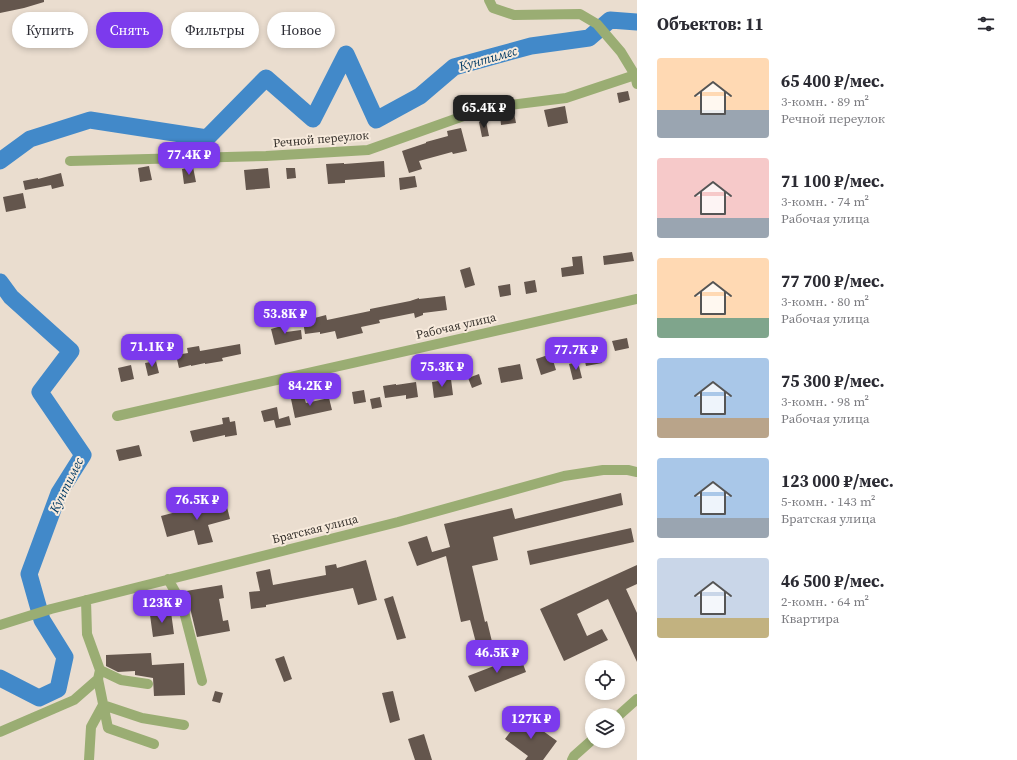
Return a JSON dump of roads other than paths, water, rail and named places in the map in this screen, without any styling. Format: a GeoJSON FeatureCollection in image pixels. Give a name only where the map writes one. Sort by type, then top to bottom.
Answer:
{"type":"FeatureCollection","features":[{"type":"Feature","properties":{"kind":"street"},"geometry":{"type":"LineString","coordinates":[[489,0],[493,8],[514,15],[580,14],[597,24],[608,35],[621,52],[636,80]]}},
{"type":"Feature","properties":{"kind":"street","name":"Речной переулок"},"geometry":{"type":"LineString","coordinates":[[70,161],[266,156],[368,150],[486,108],[566,98],[636,80]]}},
{"type":"Feature","properties":{"kind":"street","name":"Рабочая улица"},"geometry":{"type":"LineString","coordinates":[[117,416],[637,299]]}},
{"type":"Feature","properties":{"kind":"street","name":"Братская улица"},"geometry":{"type":"LineString","coordinates":[[0,625],[51,609],[398,522],[564,476],[603,470],[628,470],[637,472]]}},
{"type":"Feature","properties":{"kind":"street"},"geometry":{"type":"LineString","coordinates":[[168,580],[182,604],[202,681]]}},
{"type":"Feature","properties":{"kind":"street"},"geometry":{"type":"LineString","coordinates":[[86,600],[87,634],[99,675],[108,728],[154,744]]}},
{"type":"Feature","properties":{"kind":"street"},"geometry":{"type":"LineString","coordinates":[[99,675],[148,684]]}},
{"type":"Feature","properties":{"kind":"street"},"geometry":{"type":"LineString","coordinates":[[0,732],[74,700],[99,675]]}},
{"type":"Feature","properties":{"kind":"street"},"geometry":{"type":"LineString","coordinates":[[625,710],[637,699]]}},
{"type":"Feature","properties":{"kind":"street"},"geometry":{"type":"LineString","coordinates":[[103,705],[142,718],[184,725]]}},
{"type":"Feature","properties":{"kind":"street"},"geometry":{"type":"LineString","coordinates":[[89,760],[91,727],[103,705]]}},
{"type":"Feature","properties":{"kind":"street"},"geometry":{"type":"LineString","coordinates":[[572,760],[574,756],[585,746]]}},
{"type":"Feature","properties":{"kind":"waterway","name":"Кунтимес"},"geometry":{"type":"LineString","coordinates":[[0,161],[30,139],[90,120],[207,138],[266,78],[313,119],[346,54],[376,120],[420,96],[454,67],[531,46],[589,38],[610,20],[637,22]]}},
{"type":"Feature","properties":{"kind":"waterway","name":"Кунтимес"},"geometry":{"type":"LineString","coordinates":[[0,282],[11,297],[71,351],[40,392],[83,455],[59,493],[29,574],[42,620],[65,657],[58,689],[39,698],[0,678]]}}]}
